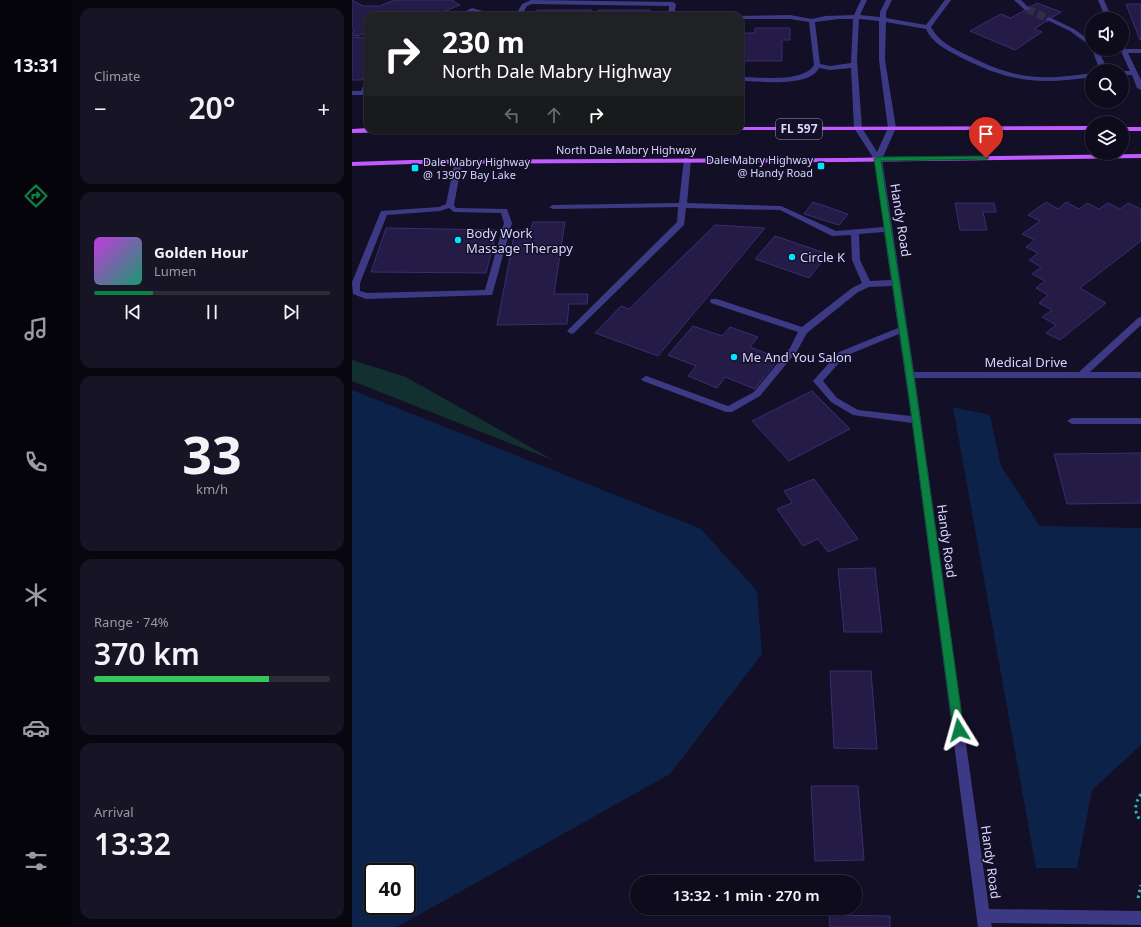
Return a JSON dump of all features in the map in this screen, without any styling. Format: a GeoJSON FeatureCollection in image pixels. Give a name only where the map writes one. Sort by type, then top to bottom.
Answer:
{"type":"FeatureCollection","features":[{"type":"Feature","properties":{"kind":"main road","name":"FL 597"},"geometry":{"type":"LineString","coordinates":[[744,129],[1085,128]]}},
{"type":"Feature","properties":{"kind":"main road"},"geometry":{"type":"LineString","coordinates":[[1129,129],[1141,129]]}},
{"type":"Feature","properties":{"kind":"main road"},"geometry":{"type":"LineString","coordinates":[[352,131],[364,131]]}},
{"type":"Feature","properties":{"kind":"main road","name":"North Dale Mabry Highway"},"geometry":{"type":"LineString","coordinates":[[352,164],[1141,156]]}},
{"type":"Feature","properties":{"kind":"street"},"geometry":{"type":"LineString","coordinates":[[864,0],[856,17],[855,65],[858,128],[878,159]]}},
{"type":"Feature","properties":{"kind":"street"},"geometry":{"type":"LineString","coordinates":[[878,159],[892,128],[882,60],[882,12],[889,0]]}},
{"type":"Feature","properties":{"kind":"street"},"geometry":{"type":"LineString","coordinates":[[928,27],[948,0]]}},
{"type":"Feature","properties":{"kind":"street"},"geometry":{"type":"LineString","coordinates":[[1017,0],[1027,9]]}},
{"type":"Feature","properties":{"kind":"street"},"geometry":{"type":"LineString","coordinates":[[1101,0],[1106,12]]}},
{"type":"Feature","properties":{"kind":"street"},"geometry":{"type":"LineString","coordinates":[[520,12],[524,4],[531,2],[673,4],[672,12]]}},
{"type":"Feature","properties":{"kind":"street"},"geometry":{"type":"LineString","coordinates":[[467,12],[472,10],[480,12]]}},
{"type":"Feature","properties":{"kind":"street"},"geometry":{"type":"LineString","coordinates":[[744,17],[790,17],[812,21],[823,17],[856,17],[928,27]]}},
{"type":"Feature","properties":{"kind":"street"},"geometry":{"type":"LineString","coordinates":[[1049,19],[1072,30],[1085,40]]}},
{"type":"Feature","properties":{"kind":"street"},"geometry":{"type":"LineString","coordinates":[[744,79],[801,78],[814,71],[817,65],[812,21]]}},
{"type":"Feature","properties":{"kind":"street"},"geometry":{"type":"LineString","coordinates":[[928,27],[933,37],[951,49],[1008,76],[1038,78],[1076,78],[1085,76]]}},
{"type":"Feature","properties":{"kind":"street"},"geometry":{"type":"LineString","coordinates":[[1129,50],[1141,52]]}},
{"type":"Feature","properties":{"kind":"street"},"geometry":{"type":"LineString","coordinates":[[1126,56],[1141,88]]}},
{"type":"Feature","properties":{"kind":"street"},"geometry":{"type":"LineString","coordinates":[[817,65],[830,68],[855,65]]}},
{"type":"Feature","properties":{"kind":"street"},"geometry":{"type":"LineString","coordinates":[[1129,73],[1134,73]]}},
{"type":"Feature","properties":{"kind":"street"},"geometry":{"type":"LineString","coordinates":[[352,93],[364,93]]}},
{"type":"Feature","properties":{"kind":"street","name":"Handy Road"},"geometry":{"type":"LineString","coordinates":[[878,159],[910,375],[985,922]]}},
{"type":"Feature","properties":{"kind":"street"},"geometry":{"type":"LineString","coordinates":[[571,331],[681,223],[687,160]]}},
{"type":"Feature","properties":{"kind":"street"},"geometry":{"type":"LineString","coordinates":[[450,205],[440,209],[384,213],[356,283],[356,292],[366,296],[490,293],[508,223],[504,211],[454,210],[450,205],[458,162]]}},
{"type":"Feature","properties":{"kind":"street"},"geometry":{"type":"LineString","coordinates":[[553,207],[682,205],[781,208],[835,234],[888,228]]}},
{"type":"Feature","properties":{"kind":"street"},"geometry":{"type":"LineString","coordinates":[[855,232],[856,260],[867,284]]}},
{"type":"Feature","properties":{"kind":"street"},"geometry":{"type":"LineString","coordinates":[[646,379],[729,410],[757,394],[794,349],[803,331],[854,290],[867,284],[896,282]]}},
{"type":"Feature","properties":{"kind":"street"},"geometry":{"type":"LineString","coordinates":[[714,301],[803,331]]}},
{"type":"Feature","properties":{"kind":"street"},"geometry":{"type":"LineString","coordinates":[[1081,375],[1141,320]]}},
{"type":"Feature","properties":{"kind":"street"},"geometry":{"type":"LineString","coordinates":[[903,329],[842,354],[818,381],[834,400],[856,413],[916,420]]}},
{"type":"Feature","properties":{"kind":"street","name":"Medical Drive"},"geometry":{"type":"LineString","coordinates":[[910,375],[1141,375]]}},
{"type":"Feature","properties":{"kind":"street"},"geometry":{"type":"LineString","coordinates":[[1072,421],[1141,420]]}},
{"type":"Feature","properties":{"kind":"street"},"geometry":{"type":"LineString","coordinates":[[985,922],[1141,918]]}},
{"type":"Feature","properties":{"kind":"path"},"geometry":{"type":"LineString","coordinates":[[1141,794],[1135,804],[1135,811],[1141,821]]}},
{"type":"Feature","properties":{"kind":"green space"},"geometry":{"type":"Polygon","coordinates":[[[352,360],[406,377],[555,461],[352,381],[352,360]]]}},
{"type":"Feature","properties":{"kind":"water"},"geometry":{"type":"Polygon","coordinates":[[[352,390],[701,529],[757,591],[762,654],[670,774],[397,927],[352,927],[352,390]]]}},
{"type":"Feature","properties":{"kind":"water"},"geometry":{"type":"Polygon","coordinates":[[[953,407],[990,415],[1001,466],[1040,526],[1141,528],[1141,745],[1092,790],[1077,868],[1036,868],[953,407]]]}},
{"type":"Feature","properties":{"kind":"building"},"geometry":{"type":"Polygon","coordinates":[[[352,0],[363,6],[380,6],[394,0],[452,0],[460,5],[443,12],[364,12],[364,34],[358,36],[352,35],[354,28],[352,27],[352,0]]]}},
{"type":"Feature","properties":{"kind":"building"},"geometry":{"type":"Polygon","coordinates":[[[1037,3],[1061,12],[1034,29],[1042,32],[1015,50],[970,31],[1001,14],[1011,18],[1037,3]]]}},
{"type":"Feature","properties":{"kind":"building"},"geometry":{"type":"Polygon","coordinates":[[[1126,4],[1141,4],[1141,40],[1140,40],[1126,4]]]}},
{"type":"Feature","properties":{"kind":"building"},"geometry":{"type":"Polygon","coordinates":[[[537,10],[592,10],[592,12],[536,12],[537,10]]]}},
{"type":"Feature","properties":{"kind":"building"},"geometry":{"type":"Polygon","coordinates":[[[598,10],[650,10],[650,12],[598,12],[598,10]]]}},
{"type":"Feature","properties":{"kind":"building"},"geometry":{"type":"Polygon","coordinates":[[[755,28],[790,28],[790,40],[782,40],[782,61],[744,61],[744,33],[755,33],[755,28]]]}},
{"type":"Feature","properties":{"kind":"building"},"geometry":{"type":"Polygon","coordinates":[[[352,37],[364,38],[364,76],[362,80],[352,80],[352,37]]]}},
{"type":"Feature","properties":{"kind":"building"},"geometry":{"type":"Polygon","coordinates":[[[813,202],[848,214],[839,225],[804,214],[813,202]]]}},
{"type":"Feature","properties":{"kind":"building"},"geometry":{"type":"Polygon","coordinates":[[[1046,202],[1058,209],[1066,202],[1079,209],[1087,203],[1099,209],[1108,203],[1120,209],[1128,203],[1141,209],[1141,241],[1080,288],[1106,303],[1060,340],[1046,333],[1056,325],[1042,317],[1052,310],[1039,303],[1048,295],[1036,288],[1045,281],[1032,274],[1041,267],[1029,260],[1038,253],[1026,247],[1035,240],[1022,234],[1040,221],[1028,215],[1046,202]]]}},
{"type":"Feature","properties":{"kind":"building"},"geometry":{"type":"Polygon","coordinates":[[[955,203],[994,203],[996,212],[983,212],[987,230],[960,230],[955,203]]]}},
{"type":"Feature","properties":{"kind":"building"},"geometry":{"type":"Polygon","coordinates":[[[533,222],[565,222],[554,294],[588,294],[587,304],[569,304],[567,324],[497,325],[515,230],[531,230],[533,222]]]}},
{"type":"Feature","properties":{"kind":"building"},"geometry":{"type":"Polygon","coordinates":[[[715,225],[765,228],[658,356],[595,333],[621,306],[629,309],[715,225]]]}},
{"type":"Feature","properties":{"kind":"building"},"geometry":{"type":"Polygon","coordinates":[[[386,228],[497,230],[486,273],[371,272],[386,228]]]}},
{"type":"Feature","properties":{"kind":"building","name":"Circle K"},"geometry":{"type":"Polygon","coordinates":[[[775,236],[828,254],[809,278],[755,259],[775,236]]]}},
{"type":"Feature","properties":{"kind":"building"},"geometry":{"type":"Polygon","coordinates":[[[693,326],[722,336],[730,327],[758,337],[750,347],[779,358],[755,389],[725,377],[717,388],[688,376],[696,366],[668,355],[693,326]]]}},
{"type":"Feature","properties":{"kind":"building"},"geometry":{"type":"Polygon","coordinates":[[[812,391],[850,429],[789,461],[752,421],[812,391]]]}},
{"type":"Feature","properties":{"kind":"building"},"geometry":{"type":"Polygon","coordinates":[[[1141,453],[1141,503],[1067,504],[1054,454],[1141,453]]]}},
{"type":"Feature","properties":{"kind":"building"},"geometry":{"type":"Polygon","coordinates":[[[814,479],[858,539],[828,552],[818,539],[803,546],[777,509],[792,503],[784,491],[814,479]]]}},
{"type":"Feature","properties":{"kind":"building"},"geometry":{"type":"Polygon","coordinates":[[[875,568],[882,632],[844,632],[838,569],[875,568]]]}},
{"type":"Feature","properties":{"kind":"building"},"geometry":{"type":"Polygon","coordinates":[[[830,671],[871,671],[877,749],[834,748],[830,671]]]}},
{"type":"Feature","properties":{"kind":"building"},"geometry":{"type":"Polygon","coordinates":[[[811,786],[858,786],[864,860],[815,861],[811,786]]]}},
{"type":"Feature","properties":{"kind":"building"},"geometry":{"type":"Polygon","coordinates":[[[829,915],[890,916],[890,927],[830,927],[829,915]]]}},
{"type":"Feature","properties":{"kind":"tunnel"},"geometry":{"type":"LineString","coordinates":[[1027,9],[1049,19]]}},
{"type":"Feature","properties":{"kind":"place","name":"Dale Mabry Highway @ Handy Road"},"geometry":{"type":"Point","coordinates":[821,166]}},
{"type":"Feature","properties":{"kind":"place","name":"Dale Mabry Highway @ 13907 Bay Lake"},"geometry":{"type":"Point","coordinates":[415,168]}},
{"type":"Feature","properties":{"kind":"place","name":"Body Work Massage Therapy"},"geometry":{"type":"Point","coordinates":[458,240]}},
{"type":"Feature","properties":{"kind":"place","name":"Circle K"},"geometry":{"type":"Point","coordinates":[792,257]}},
{"type":"Feature","properties":{"kind":"place","name":"Me And You Salon"},"geometry":{"type":"Point","coordinates":[734,357]}},
{"type":"Feature","properties":{"kind":"route"},"geometry":{"type":"LineString","coordinates":[[959,730],[912,390],[878,159],[986,158]]}}]}
